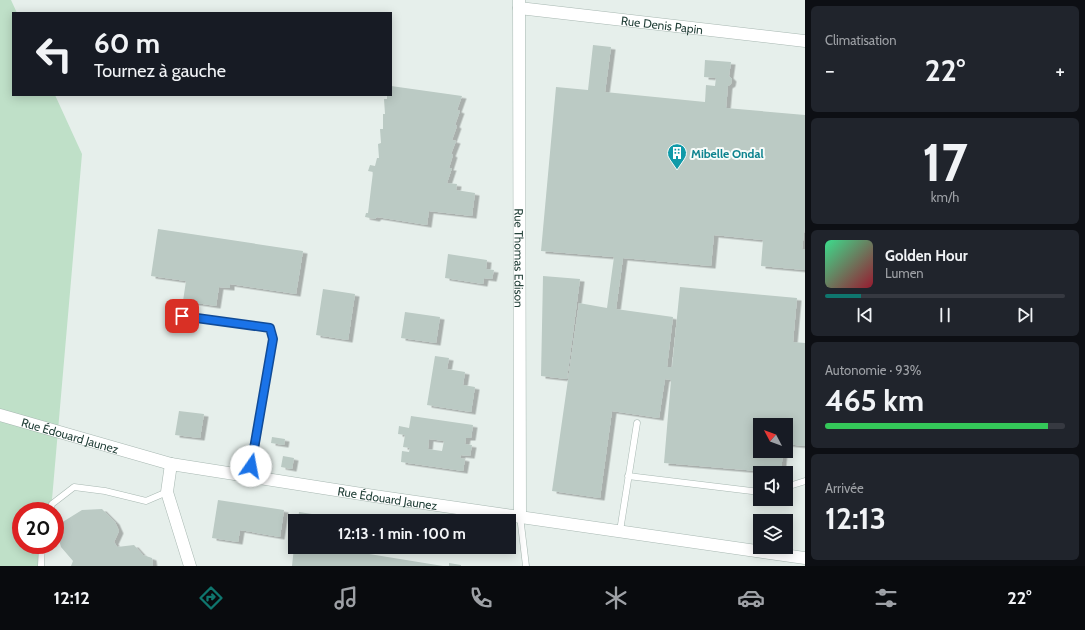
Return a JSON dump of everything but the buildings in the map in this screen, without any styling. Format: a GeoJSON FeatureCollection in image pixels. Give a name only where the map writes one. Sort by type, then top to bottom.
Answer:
{"type":"FeatureCollection","features":[{"type":"Feature","properties":{"kind":"street","name":"Rue Denis Papin"},"geometry":{"type":"LineString","coordinates":[[519,4],[805,41]]}},
{"type":"Feature","properties":{"kind":"street","name":"Rue Thomas Edison"},"geometry":{"type":"LineString","coordinates":[[519,4],[520,516]]}},
{"type":"Feature","properties":{"kind":"street","name":"Rue Édouard Jaunez"},"geometry":{"type":"LineString","coordinates":[[0,415],[171,464],[805,558]]}},
{"type":"Feature","properties":{"kind":"street"},"geometry":{"type":"LineString","coordinates":[[171,464],[167,492],[190,566]]}},
{"type":"Feature","properties":{"kind":"lane"},"geometry":{"type":"LineString","coordinates":[[182,316],[270,328],[273,339],[254,456],[249,476]]}},
{"type":"Feature","properties":{"kind":"lane"},"geometry":{"type":"LineString","coordinates":[[620,531],[637,423]]}},
{"type":"Feature","properties":{"kind":"lane"},"geometry":{"type":"LineString","coordinates":[[628,476],[753,491]]}},
{"type":"Feature","properties":{"kind":"lane"},"geometry":{"type":"LineString","coordinates":[[793,485],[805,481]]}},
{"type":"Feature","properties":{"kind":"lane"},"geometry":{"type":"LineString","coordinates":[[55,502],[74,487],[104,491],[146,500],[167,492]]}},
{"type":"Feature","properties":{"kind":"lane"},"geometry":{"type":"LineString","coordinates":[[520,516],[526,566]]}},
{"type":"Feature","properties":{"kind":"lane"},"geometry":{"type":"LineString","coordinates":[[41,566],[42,554]]}},
{"type":"Feature","properties":{"kind":"green space"},"geometry":{"type":"Polygon","coordinates":[[[0,0],[11,0],[17,12],[12,12],[12,96],[55,96],[82,154],[52,502],[12,502],[12,554],[43,554],[39,566],[0,566],[0,0]]]}},
{"type":"Feature","properties":{"kind":"place","name":"Mibelle Ondal"},"geometry":{"type":"Point","coordinates":[677,170]}},
{"type":"Feature","properties":{"kind":"route"},"geometry":{"type":"LineString","coordinates":[[182,316],[270,328],[273,339],[254,456],[251,466]]}}]}
